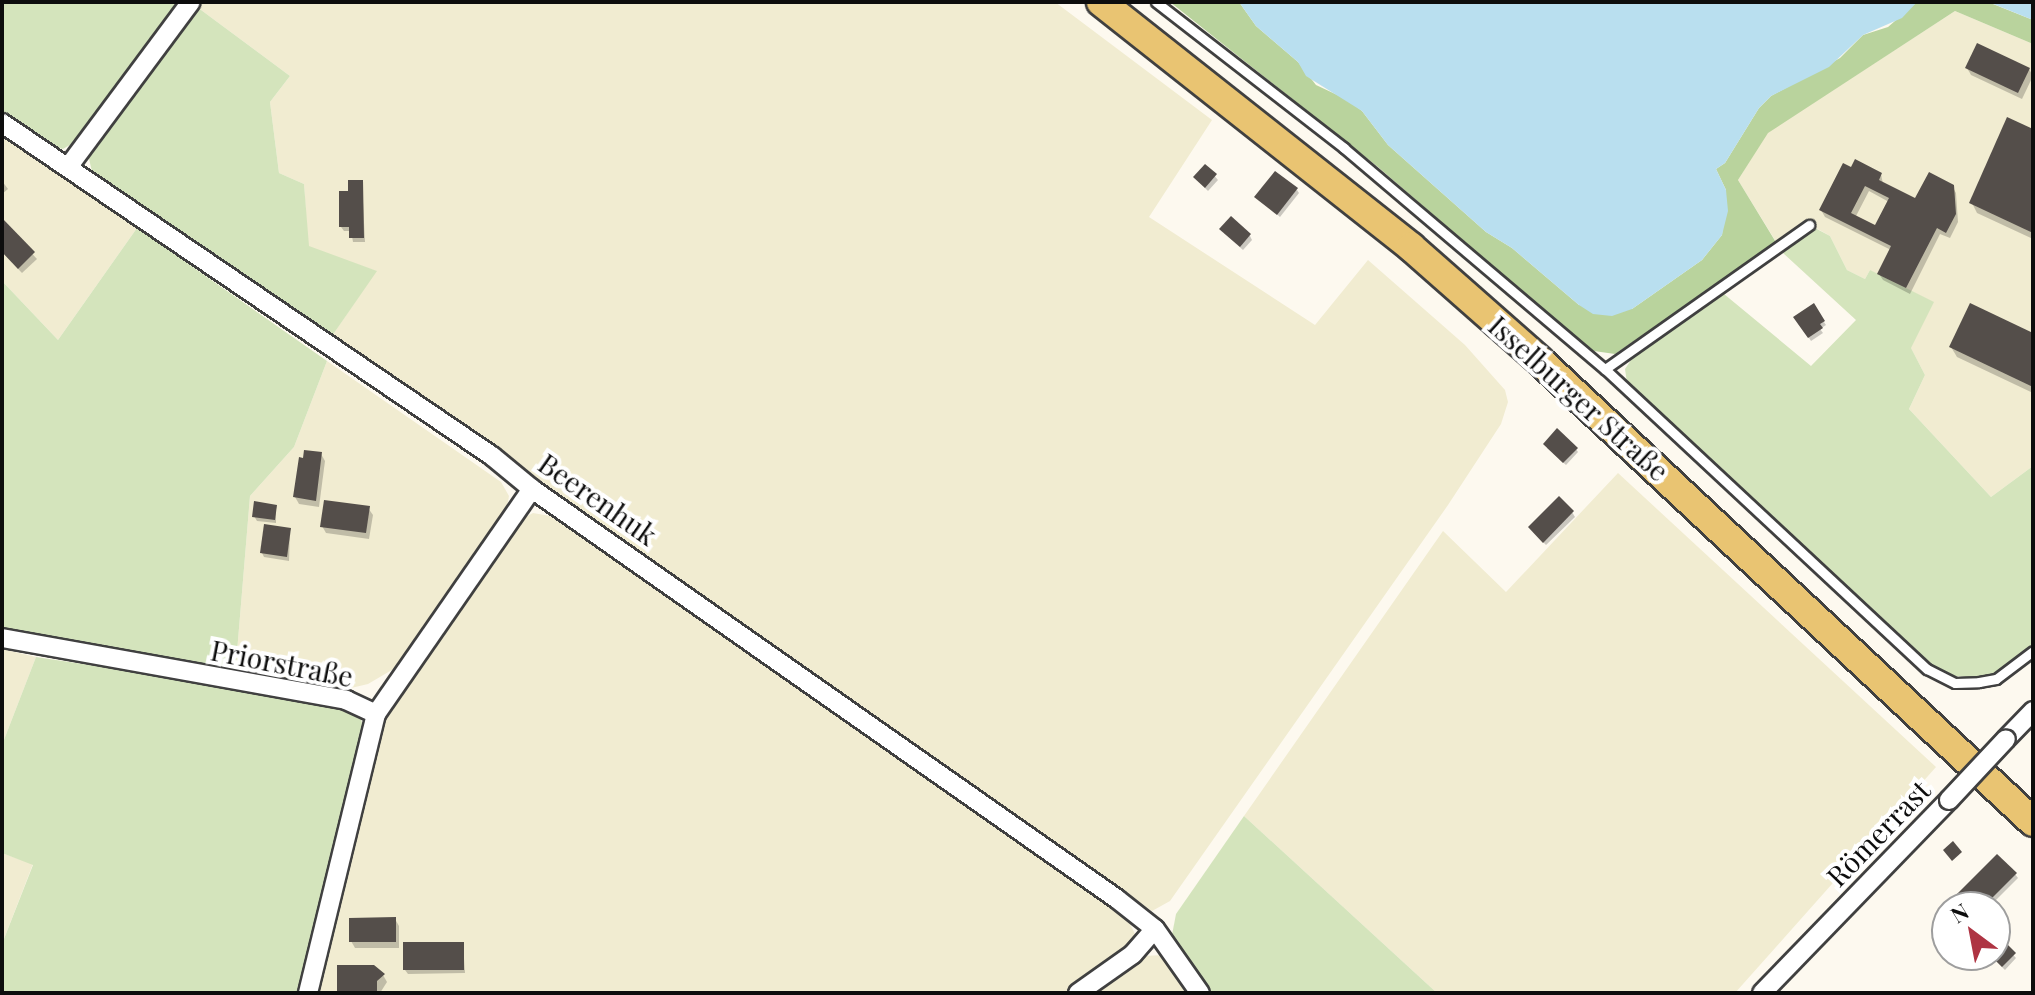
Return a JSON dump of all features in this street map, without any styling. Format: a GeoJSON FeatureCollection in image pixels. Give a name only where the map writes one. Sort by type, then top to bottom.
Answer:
{"type":"FeatureCollection","features":[{"type":"Feature","properties":{"kind":"main road","name":"Isselburger Straße"},"geometry":{"type":"LineString","coordinates":[[1101,2],[1411,247],[1528,350],[2033,822]]}},
{"type":"Feature","properties":{"kind":"street"},"geometry":{"type":"LineString","coordinates":[[69,166],[191,2]]}},
{"type":"Feature","properties":{"kind":"street","name":"Beerenhuk"},"geometry":{"type":"LineString","coordinates":[[2,123],[492,456],[532,489],[1117,899],[1155,929],[1200,993]]}},
{"type":"Feature","properties":{"kind":"street","name":"Priorstraße"},"geometry":{"type":"LineString","coordinates":[[2,638],[346,700],[376,714],[532,489]]}},
{"type":"Feature","properties":{"kind":"street","name":"Römerrast"},"geometry":{"type":"LineString","coordinates":[[1762,993],[2033,711]]}},
{"type":"Feature","properties":{"kind":"street"},"geometry":{"type":"LineString","coordinates":[[308,993],[376,714]]}},
{"type":"Feature","properties":{"kind":"street"},"geometry":{"type":"LineString","coordinates":[[1078,993],[1133,954],[1155,929]]}},
{"type":"Feature","properties":{"kind":"lane"},"geometry":{"type":"LineString","coordinates":[[1156,2],[1344,148],[1605,369],[1927,669],[1955,683],[1979,682],[1996,679],[2033,651]]}},
{"type":"Feature","properties":{"kind":"lane"},"geometry":{"type":"LineString","coordinates":[[1605,369],[1809,225]]}},
{"type":"Feature","properties":{"kind":"shaded area"},"geometry":{"type":"Polygon","coordinates":[[[201,2],[1055,2],[1212,120],[1149,217],[1315,325],[1368,260],[1465,345],[1505,390],[1508,402],[1501,424],[1448,505],[1170,901],[1152,911],[332,336],[376,271],[308,247],[304,184],[279,173],[270,102],[290,76],[197,7],[201,2]]]}},
{"type":"Feature","properties":{"kind":"shaded area"},"geometry":{"type":"Polygon","coordinates":[[[1955,11],[2033,44],[2033,466],[1991,497],[1909,409],[1925,375],[1870,270],[1865,279],[1847,270],[1830,236],[1816,228],[1783,253],[1738,180],[1767,133],[1955,11]]]}},
{"type":"Feature","properties":{"kind":"shaded area"},"geometry":{"type":"Polygon","coordinates":[[[2,136],[137,228],[58,340],[2,281],[2,136]]]}},
{"type":"Feature","properties":{"kind":"shaded area"},"geometry":{"type":"Polygon","coordinates":[[[327,361],[501,482],[509,496],[506,513],[402,664],[368,684],[330,693],[235,676],[250,496],[294,447],[327,361]]]}},
{"type":"Feature","properties":{"kind":"shaded area"},"geometry":{"type":"Polygon","coordinates":[[[1618,473],[1936,767],[1735,993],[1437,993],[1244,816],[1443,531],[1506,592],[1618,473]]]}},
{"type":"Feature","properties":{"kind":"shaded area"},"geometry":{"type":"Polygon","coordinates":[[[533,513],[550,516],[1127,918],[1135,934],[1127,951],[1068,993],[315,993],[387,708],[518,521],[533,513]]]}},
{"type":"Feature","properties":{"kind":"shaded area"},"geometry":{"type":"Polygon","coordinates":[[[2,649],[36,657],[2,745],[2,649]]]}},
{"type":"Feature","properties":{"kind":"shaded area"},"geometry":{"type":"Polygon","coordinates":[[[2,853],[33,864],[2,944],[2,853]]]}},
{"type":"Feature","properties":{"kind":"shaded area"},"geometry":{"type":"Polygon","coordinates":[[[1164,955],[1188,993],[1092,993],[1143,956],[1164,955]]]}},
{"type":"Feature","properties":{"kind":"green space"},"geometry":{"type":"Polygon","coordinates":[[[2,2],[179,2],[78,140],[63,149],[47,145],[2,115],[2,2]]]}},
{"type":"Feature","properties":{"kind":"green space"},"geometry":{"type":"Polygon","coordinates":[[[1170,2],[1239,2],[1256,26],[1298,62],[1316,85],[1348,100],[1362,111],[1388,145],[1486,232],[1512,248],[1579,305],[1632,309],[1702,260],[1722,235],[1726,190],[1716,169],[1725,163],[1759,108],[1771,96],[1840,58],[1863,35],[1888,27],[1917,2],[1988,2],[2033,20],[2033,44],[1955,11],[1768,133],[1738,180],[1777,244],[1615,354],[1594,351],[1581,343],[1378,167],[1170,2]]]}},
{"type":"Feature","properties":{"kind":"green space"},"geometry":{"type":"Polygon","coordinates":[[[197,7],[290,76],[270,102],[279,173],[304,184],[309,246],[377,271],[332,336],[92,172],[88,154],[197,7]]]}},
{"type":"Feature","properties":{"kind":"green space"},"geometry":{"type":"Polygon","coordinates":[[[137,228],[327,361],[294,447],[250,496],[235,676],[2,631],[2,281],[58,340],[137,228]]]}},
{"type":"Feature","properties":{"kind":"green space"},"geometry":{"type":"Polygon","coordinates":[[[1815,228],[1830,236],[1847,270],[1865,279],[1870,270],[1934,302],[1911,348],[1925,375],[1909,409],[1991,497],[2033,466],[2033,645],[2002,671],[1980,678],[1954,676],[1929,664],[1627,383],[1625,369],[1635,354],[1724,294],[1811,366],[1856,320],[1783,253],[1815,228]]]}},
{"type":"Feature","properties":{"kind":"green space"},"geometry":{"type":"Polygon","coordinates":[[[36,657],[343,703],[360,714],[364,733],[302,993],[2,993],[2,944],[33,865],[2,853],[2,745],[36,657]]]}},
{"type":"Feature","properties":{"kind":"green space"},"geometry":{"type":"Polygon","coordinates":[[[1244,816],[1437,993],[1210,993],[1172,935],[1176,914],[1244,816]]]}},
{"type":"Feature","properties":{"kind":"water"},"geometry":{"type":"Polygon","coordinates":[[[1239,2],[1917,2],[1902,18],[1863,35],[1829,67],[1771,96],[1759,108],[1725,163],[1716,169],[1726,190],[1728,211],[1722,235],[1702,260],[1632,309],[1612,316],[1593,314],[1579,305],[1512,248],[1486,232],[1388,145],[1362,111],[1306,76],[1298,62],[1256,26],[1239,2]]]}},
{"type":"Feature","properties":{"kind":"water"},"geometry":{"type":"Polygon","coordinates":[[[1988,2],[2033,2],[2033,20],[1996,5],[1988,2]]]}},
{"type":"Feature","properties":{"kind":"building"},"geometry":{"type":"Polygon","coordinates":[[[1977,43],[2030,68],[2018,93],[1965,68],[1977,43]]]}},
{"type":"Feature","properties":{"kind":"building"},"geometry":{"type":"Polygon","coordinates":[[[2007,117],[2033,129],[2033,233],[1969,203],[2007,117]]]}},
{"type":"Feature","properties":{"kind":"building"},"geometry":{"type":"Polygon","coordinates":[[[1855,159],[1882,173],[1879,180],[1915,198],[1929,172],[1954,185],[1956,214],[1946,233],[1937,228],[1906,288],[1877,274],[1891,246],[1819,210],[1843,163],[1851,167],[1855,159]],[[1865,186],[1851,213],[1875,225],[1889,198],[1865,186]]]}},
{"type":"Feature","properties":{"kind":"building"},"geometry":{"type":"Polygon","coordinates":[[[1205,164],[1217,174],[1205,188],[1193,177],[1205,164]]]}},
{"type":"Feature","properties":{"kind":"building"},"geometry":{"type":"Polygon","coordinates":[[[1275,171],[1298,188],[1277,215],[1254,197],[1275,171]]]}},
{"type":"Feature","properties":{"kind":"building"},"geometry":{"type":"Polygon","coordinates":[[[348,180],[363,180],[364,238],[349,238],[349,227],[339,227],[339,191],[348,191],[348,180]]]}},
{"type":"Feature","properties":{"kind":"building"},"geometry":{"type":"Polygon","coordinates":[[[1231,216],[1251,234],[1240,247],[1219,229],[1231,216]]]}},
{"type":"Feature","properties":{"kind":"building"},"geometry":{"type":"Polygon","coordinates":[[[2,218],[35,252],[18,269],[2,252],[2,218]]]}},
{"type":"Feature","properties":{"kind":"building"},"geometry":{"type":"Polygon","coordinates":[[[1814,303],[1825,321],[1820,324],[1823,328],[1808,338],[1793,317],[1814,303]]]}},
{"type":"Feature","properties":{"kind":"building"},"geometry":{"type":"Polygon","coordinates":[[[1970,303],[2033,333],[2033,387],[1949,347],[1970,303]]]}},
{"type":"Feature","properties":{"kind":"building"},"geometry":{"type":"Polygon","coordinates":[[[1557,428],[1578,448],[1563,463],[1543,444],[1557,428]]]}},
{"type":"Feature","properties":{"kind":"building"},"geometry":{"type":"Polygon","coordinates":[[[304,450],[322,452],[316,501],[293,497],[299,457],[303,458],[304,450]]]}},
{"type":"Feature","properties":{"kind":"building"},"geometry":{"type":"Polygon","coordinates":[[[1559,496],[1574,511],[1543,543],[1528,527],[1559,496]]]}},
{"type":"Feature","properties":{"kind":"building"},"geometry":{"type":"Polygon","coordinates":[[[324,500],[370,506],[366,533],[320,527],[324,500]]]}},
{"type":"Feature","properties":{"kind":"building"},"geometry":{"type":"Polygon","coordinates":[[[254,501],[277,505],[275,520],[252,517],[254,501]]]}},
{"type":"Feature","properties":{"kind":"building"},"geometry":{"type":"Polygon","coordinates":[[[264,524],[291,528],[287,557],[260,553],[264,524]]]}},
{"type":"Feature","properties":{"kind":"building"},"geometry":{"type":"Polygon","coordinates":[[[1953,841],[1962,852],[1952,861],[1943,850],[1953,841]]]}},
{"type":"Feature","properties":{"kind":"building"},"geometry":{"type":"Polygon","coordinates":[[[1997,854],[2017,873],[1999,891],[1960,891],[1997,854]]]}},
{"type":"Feature","properties":{"kind":"building"},"geometry":{"type":"Polygon","coordinates":[[[396,917],[396,942],[349,942],[349,918],[396,917]]]}},
{"type":"Feature","properties":{"kind":"building"},"geometry":{"type":"Polygon","coordinates":[[[403,942],[464,942],[464,970],[403,970],[403,942]]]}},
{"type":"Feature","properties":{"kind":"building"},"geometry":{"type":"Polygon","coordinates":[[[337,965],[374,965],[385,974],[377,981],[377,993],[337,993],[337,965]]]}}]}
